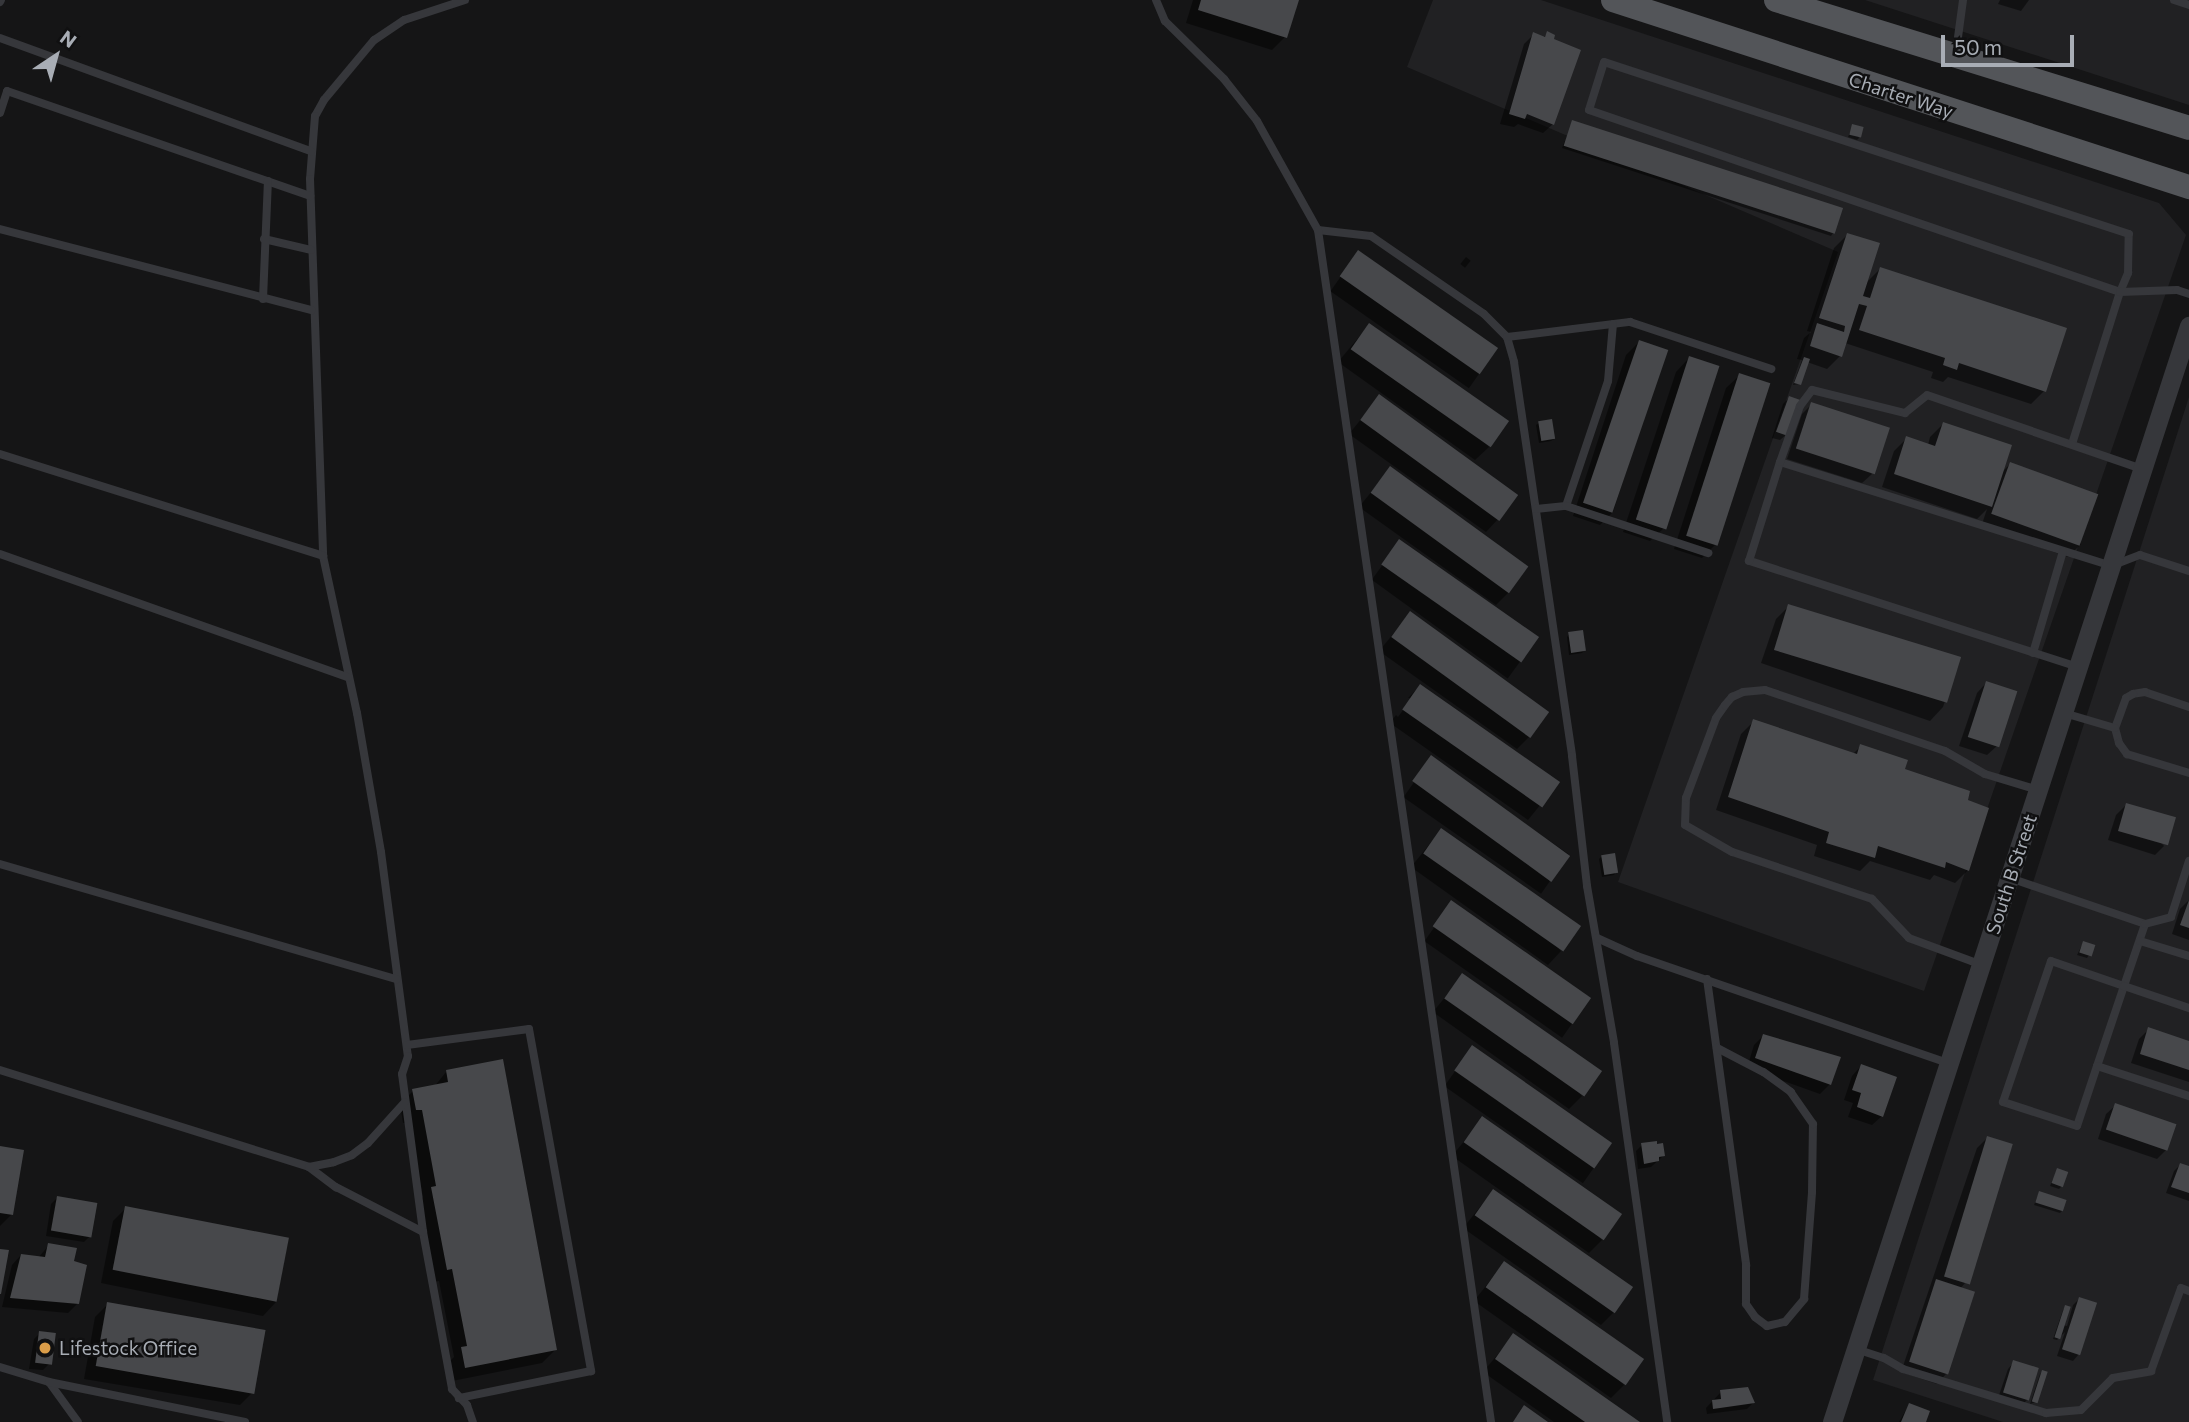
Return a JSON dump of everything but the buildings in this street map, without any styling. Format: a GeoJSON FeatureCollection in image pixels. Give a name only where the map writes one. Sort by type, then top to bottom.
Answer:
{"type":"FeatureCollection","features":[{"type":"Feature","properties":{"kind":"main road","name":"Charter Way"},"geometry":{"type":"LineString","coordinates":[[1613,0],[2189,187]]}},
{"type":"Feature","properties":{"kind":"main road"},"geometry":{"type":"LineString","coordinates":[[1776,0],[2189,128]]}},
{"type":"Feature","properties":{"kind":"street","name":"South B Street"},"geometry":{"type":"LineString","coordinates":[[1832,1422],[2189,326]]}},
{"type":"Feature","properties":{"kind":"lane"},"geometry":{"type":"LineString","coordinates":[[465,0],[404,20],[374,40],[324,100],[315,116],[310,196],[323,556],[357,713],[382,852],[407,1045],[408,1056],[402,1074],[423,1232],[452,1389],[467,1405],[473,1422]]}},
{"type":"Feature","properties":{"kind":"lane"},"geometry":{"type":"LineString","coordinates":[[1156,0],[1165,21],[1224,79],[1257,121],[1318,230],[1491,1422]]}},
{"type":"Feature","properties":{"kind":"lane"},"geometry":{"type":"LineString","coordinates":[[1955,55],[1963,0]]}},
{"type":"Feature","properties":{"kind":"lane"},"geometry":{"type":"LineString","coordinates":[[2174,0],[2189,5]]}},
{"type":"Feature","properties":{"kind":"lane"},"geometry":{"type":"LineString","coordinates":[[0,38],[311,150]]}},
{"type":"Feature","properties":{"kind":"lane"},"geometry":{"type":"LineString","coordinates":[[2072,444],[2120,292],[2128,273],[2129,234],[1604,62],[1589,110],[2120,292],[2177,290],[2189,294]]}},
{"type":"Feature","properties":{"kind":"lane"},"geometry":{"type":"LineString","coordinates":[[0,113],[6,91],[310,196]]}},
{"type":"Feature","properties":{"kind":"lane"},"geometry":{"type":"LineString","coordinates":[[263,299],[268,181]]}},
{"type":"Feature","properties":{"kind":"lane"},"geometry":{"type":"LineString","coordinates":[[0,229],[313,310]]}},
{"type":"Feature","properties":{"kind":"lane"},"geometry":{"type":"LineString","coordinates":[[1318,230],[1371,236],[1484,314],[1507,337],[1514,362],[1536,509],[1572,756],[1587,886],[1597,938],[1667,1422]]}},
{"type":"Feature","properties":{"kind":"lane"},"geometry":{"type":"LineString","coordinates":[[264,239],[311,250]]}},
{"type":"Feature","properties":{"kind":"lane"},"geometry":{"type":"LineString","coordinates":[[1507,337],[1640,323],[1771,369]]}},
{"type":"Feature","properties":{"kind":"lane"},"geometry":{"type":"LineString","coordinates":[[1566,506],[1608,381],[1613,324]]}},
{"type":"Feature","properties":{"kind":"lane"},"geometry":{"type":"LineString","coordinates":[[2078,667],[1749,561],[1780,462],[1800,406],[1812,390],[1905,413],[1927,395],[2142,469]]}},
{"type":"Feature","properties":{"kind":"lane"},"geometry":{"type":"LineString","coordinates":[[0,454],[323,556]]}},
{"type":"Feature","properties":{"kind":"lane"},"geometry":{"type":"LineString","coordinates":[[1780,462],[2111,566],[2140,555],[2189,571]]}},
{"type":"Feature","properties":{"kind":"lane"},"geometry":{"type":"LineString","coordinates":[[1536,509],[1566,506],[1708,553]]}},
{"type":"Feature","properties":{"kind":"lane"},"geometry":{"type":"LineString","coordinates":[[2033,653],[2063,551]]}},
{"type":"Feature","properties":{"kind":"lane"},"geometry":{"type":"LineString","coordinates":[[0,554],[348,677]]}},
{"type":"Feature","properties":{"kind":"lane"},"geometry":{"type":"LineString","coordinates":[[1982,965],[1909,938],[1872,899],[1732,852],[1685,825],[1686,798],[1716,718],[1725,705],[1732,697],[1743,692],[1765,690],[1945,751],[1985,774],[2039,790]]}},
{"type":"Feature","properties":{"kind":"lane"},"geometry":{"type":"LineString","coordinates":[[2189,707],[2145,692],[2133,694],[2126,698],[2115,727],[2119,743],[2127,754],[2189,773]]}},
{"type":"Feature","properties":{"kind":"lane"},"geometry":{"type":"LineString","coordinates":[[2064,713],[2115,727]]}},
{"type":"Feature","properties":{"kind":"lane"},"geometry":{"type":"LineString","coordinates":[[2010,878],[2146,924],[2171,917],[2189,861]]}},
{"type":"Feature","properties":{"kind":"lane"},"geometry":{"type":"LineString","coordinates":[[0,864],[397,979]]}},
{"type":"Feature","properties":{"kind":"lane"},"geometry":{"type":"LineString","coordinates":[[2146,924],[2124,986],[2077,1126],[2003,1102],[2051,961],[2124,986],[2189,1008]]}},
{"type":"Feature","properties":{"kind":"lane"},"geometry":{"type":"LineString","coordinates":[[1597,938],[1637,956],[1950,1064]]}},
{"type":"Feature","properties":{"kind":"lane"},"geometry":{"type":"LineString","coordinates":[[2140,941],[2189,956]]}},
{"type":"Feature","properties":{"kind":"lane"},"geometry":{"type":"LineString","coordinates":[[1707,979],[1746,1265],[1746,1304],[1755,1317],[1767,1326],[1785,1322],[1804,1299],[1812,1192],[1813,1124],[1791,1092],[1763,1072],[1717,1048]]}},
{"type":"Feature","properties":{"kind":"lane"},"geometry":{"type":"LineString","coordinates":[[407,1045],[529,1029],[591,1371],[459,1398]]}},
{"type":"Feature","properties":{"kind":"lane"},"geometry":{"type":"LineString","coordinates":[[2097,1066],[2189,1096]]}},
{"type":"Feature","properties":{"kind":"lane"},"geometry":{"type":"LineString","coordinates":[[0,1070],[309,1167],[336,1187],[423,1232]]}},
{"type":"Feature","properties":{"kind":"lane"},"geometry":{"type":"LineString","coordinates":[[309,1167],[334,1163],[352,1155],[368,1143],[405,1102]]}},
{"type":"Feature","properties":{"kind":"lane"},"geometry":{"type":"LineString","coordinates":[[1856,1349],[1903,1369],[2046,1413],[2081,1410],[2113,1378],[2151,1371],[2181,1288],[2189,1291]]}},
{"type":"Feature","properties":{"kind":"lane"},"geometry":{"type":"LineString","coordinates":[[0,1367],[49,1382],[245,1422]]}},
{"type":"Feature","properties":{"kind":"lane"},"geometry":{"type":"LineString","coordinates":[[49,1382],[78,1422]]}},
{"type":"Feature","properties":{"kind":"shaded area"},"geometry":{"type":"Polygon","coordinates":[[[1433,0],[1541,0],[2159,203],[2186,235],[1924,991],[1618,882],[1838,252],[1407,67],[1433,0]]]}},
{"type":"Feature","properties":{"kind":"shaded area"},"geometry":{"type":"Polygon","coordinates":[[[1865,0],[2189,0],[2189,105],[1865,0]]]}},
{"type":"Feature","properties":{"kind":"shaded area"},"geometry":{"type":"Polygon","coordinates":[[[2189,397],[2189,1422],[2003,1422],[1873,1380],[2189,397]]]}},
{"type":"Feature","properties":{"kind":"place","name":"Lifestock Office"},"geometry":{"type":"Point","coordinates":[45,1348]}}]}
